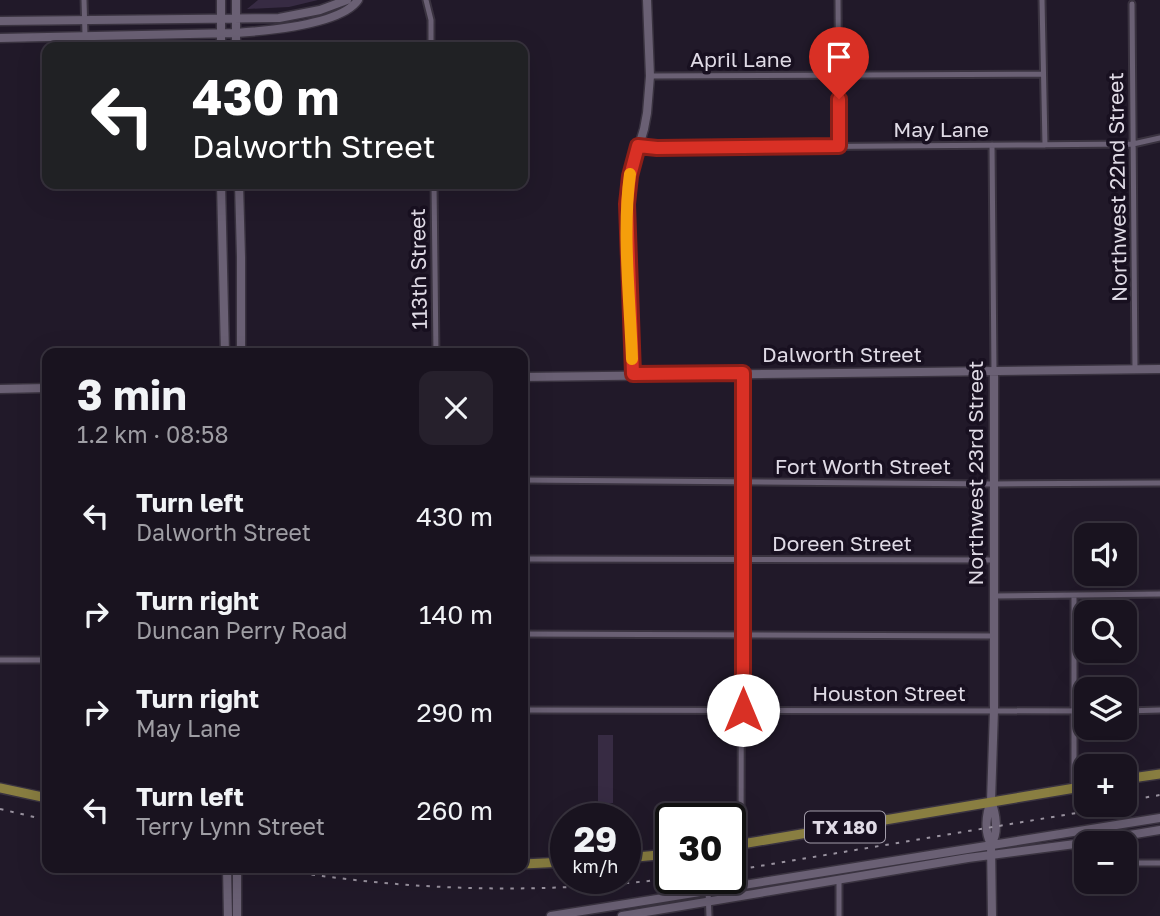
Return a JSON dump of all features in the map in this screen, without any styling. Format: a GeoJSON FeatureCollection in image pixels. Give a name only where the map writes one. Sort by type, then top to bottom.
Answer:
{"type":"FeatureCollection","features":[{"type":"Feature","properties":{"kind":"main road"},"geometry":{"type":"LineString","coordinates":[[221,0],[221,42]]}},
{"type":"Feature","properties":{"kind":"main road"},"geometry":{"type":"LineString","coordinates":[[236,0],[236,42]]}},
{"type":"Feature","properties":{"kind":"main road"},"geometry":{"type":"LineString","coordinates":[[0,21],[279,18],[320,10],[347,0]]}},
{"type":"Feature","properties":{"kind":"main road"},"geometry":{"type":"LineString","coordinates":[[0,38],[273,30],[334,16],[354,7],[358,0]]}},
{"type":"Feature","properties":{"kind":"main road"},"geometry":{"type":"LineString","coordinates":[[633,374],[627,204],[630,176],[647,114],[650,76],[648,0]]}},
{"type":"Feature","properties":{"kind":"main road"},"geometry":{"type":"LineString","coordinates":[[221,189],[225,348]]}},
{"type":"Feature","properties":{"kind":"main road"},"geometry":{"type":"LineString","coordinates":[[239,189],[241,348]]}},
{"type":"Feature","properties":{"kind":"main road","name":"Dalworth Street"},"geometry":{"type":"LineString","coordinates":[[528,377],[1160,369]]}},
{"type":"Feature","properties":{"kind":"main road","name":"Northwest 23rd Street"},"geometry":{"type":"LineString","coordinates":[[992,916],[991,844],[987,838],[987,812],[991,801],[993,710],[993,372]]}},
{"type":"Feature","properties":{"kind":"main road"},"geometry":{"type":"LineString","coordinates":[[0,389],[42,388]]}},
{"type":"Feature","properties":{"kind":"main road"},"geometry":{"type":"LineString","coordinates":[[1137,777],[1160,774]]}},
{"type":"Feature","properties":{"kind":"main road"},"geometry":{"type":"LineString","coordinates":[[0,788],[42,797]]}},
{"type":"Feature","properties":{"kind":"main road","name":"TX 180"},"geometry":{"type":"LineString","coordinates":[[746,843],[1074,788]]}},
{"type":"Feature","properties":{"kind":"main road"},"geometry":{"type":"LineString","coordinates":[[746,884],[1160,818]]}},
{"type":"Feature","properties":{"kind":"main road"},"geometry":{"type":"LineString","coordinates":[[1137,834],[1160,830]]}},
{"type":"Feature","properties":{"kind":"main road"},"geometry":{"type":"LineString","coordinates":[[622,916],[968,858],[1074,844]]}},
{"type":"Feature","properties":{"kind":"main road"},"geometry":{"type":"LineString","coordinates":[[910,857],[912,868]]}},
{"type":"Feature","properties":{"kind":"main road"},"geometry":{"type":"LineString","coordinates":[[528,864],[550,863]]}},
{"type":"Feature","properties":{"kind":"main road"},"geometry":{"type":"LineString","coordinates":[[227,873],[228,916]]}},
{"type":"Feature","properties":{"kind":"main road"},"geometry":{"type":"LineString","coordinates":[[237,873],[237,916]]}},
{"type":"Feature","properties":{"kind":"main road"},"geometry":{"type":"LineString","coordinates":[[552,916],[579,914],[684,894]]}},
{"type":"Feature","properties":{"kind":"street"},"geometry":{"type":"LineString","coordinates":[[84,0],[85,35]]}},
{"type":"Feature","properties":{"kind":"street"},"geometry":{"type":"LineString","coordinates":[[426,0],[431,20],[431,42]]}},
{"type":"Feature","properties":{"kind":"street"},"geometry":{"type":"LineString","coordinates":[[648,0],[653,0]]}},
{"type":"Feature","properties":{"kind":"street"},"geometry":{"type":"LineString","coordinates":[[838,0],[839,146]]}},
{"type":"Feature","properties":{"kind":"street"},"geometry":{"type":"LineString","coordinates":[[1042,0],[1045,145]]}},
{"type":"Feature","properties":{"kind":"street","name":"Northwest 22nd Street"},"geometry":{"type":"LineString","coordinates":[[1132,4],[1135,369]]}},
{"type":"Feature","properties":{"kind":"street","name":"April Lane"},"geometry":{"type":"LineString","coordinates":[[650,76],[1044,74]]}},
{"type":"Feature","properties":{"kind":"street","name":"May Lane"},"geometry":{"type":"LineString","coordinates":[[638,146],[1133,144],[1160,138]]}},
{"type":"Feature","properties":{"kind":"street","name":"Northwest 23rd Street"},"geometry":{"type":"LineString","coordinates":[[992,145],[993,372]]}},
{"type":"Feature","properties":{"kind":"street","name":"113th Street"},"geometry":{"type":"LineString","coordinates":[[433,189],[436,348]]}},
{"type":"Feature","properties":{"kind":"street"},"geometry":{"type":"LineString","coordinates":[[742,803],[743,373]]}},
{"type":"Feature","properties":{"kind":"street","name":"Fort Worth Street"},"geometry":{"type":"LineString","coordinates":[[528,480],[1160,483]]}},
{"type":"Feature","properties":{"kind":"street","name":"Doreen Street"},"geometry":{"type":"LineString","coordinates":[[528,559],[993,560]]}},
{"type":"Feature","properties":{"kind":"street"},"geometry":{"type":"LineString","coordinates":[[994,596],[1160,594]]}},
{"type":"Feature","properties":{"kind":"street"},"geometry":{"type":"LineString","coordinates":[[1074,596],[1075,677]]}},
{"type":"Feature","properties":{"kind":"street"},"geometry":{"type":"LineString","coordinates":[[528,634],[994,636]]}},
{"type":"Feature","properties":{"kind":"street"},"geometry":{"type":"LineString","coordinates":[[0,660],[42,660]]}},
{"type":"Feature","properties":{"kind":"street","name":"Houston Street"},"geometry":{"type":"LineString","coordinates":[[528,710],[1074,711]]}},
{"type":"Feature","properties":{"kind":"street"},"geometry":{"type":"LineString","coordinates":[[1137,711],[1160,710]]}},
{"type":"Feature","properties":{"kind":"street"},"geometry":{"type":"LineString","coordinates":[[1137,863],[1160,863]]}},
{"type":"Feature","properties":{"kind":"street"},"geometry":{"type":"LineString","coordinates":[[836,869],[839,879],[839,916]]}},
{"type":"Feature","properties":{"kind":"street"},"geometry":{"type":"LineString","coordinates":[[708,894],[709,916]]}},
{"type":"Feature","properties":{"kind":"street"},"geometry":{"type":"LineString","coordinates":[[635,902],[635,915]]}},
{"type":"Feature","properties":{"kind":"shaded area"},"geometry":{"type":"Polygon","coordinates":[[[258,0],[318,0],[289,7],[247,9],[258,0]]]}},
{"type":"Feature","properties":{"kind":"shaded area"},"geometry":{"type":"Polygon","coordinates":[[[598,735],[613,735],[613,803],[598,803],[598,735]]]}},
{"type":"Feature","properties":{"kind":"railway"},"geometry":{"type":"LineString","coordinates":[[1137,799],[1160,795]]}},
{"type":"Feature","properties":{"kind":"railway"},"geometry":{"type":"LineString","coordinates":[[0,809],[42,819]]}},
{"type":"Feature","properties":{"kind":"railway"},"geometry":{"type":"LineString","coordinates":[[746,868],[1074,813]]}},
{"type":"Feature","properties":{"kind":"railway"},"geometry":{"type":"LineString","coordinates":[[301,873],[371,882],[472,888],[573,887],[655,880]]}},
{"type":"Feature","properties":{"kind":"slow traffic"},"geometry":{"type":"LineString","coordinates":[[630,174],[627,230],[632,359]]}},
{"type":"Feature","properties":{"kind":"route"},"geometry":{"type":"LineString","coordinates":[[743,710],[743,373],[633,374],[627,230],[630,176],[638,146],[839,146],[839,99]]}}]}
